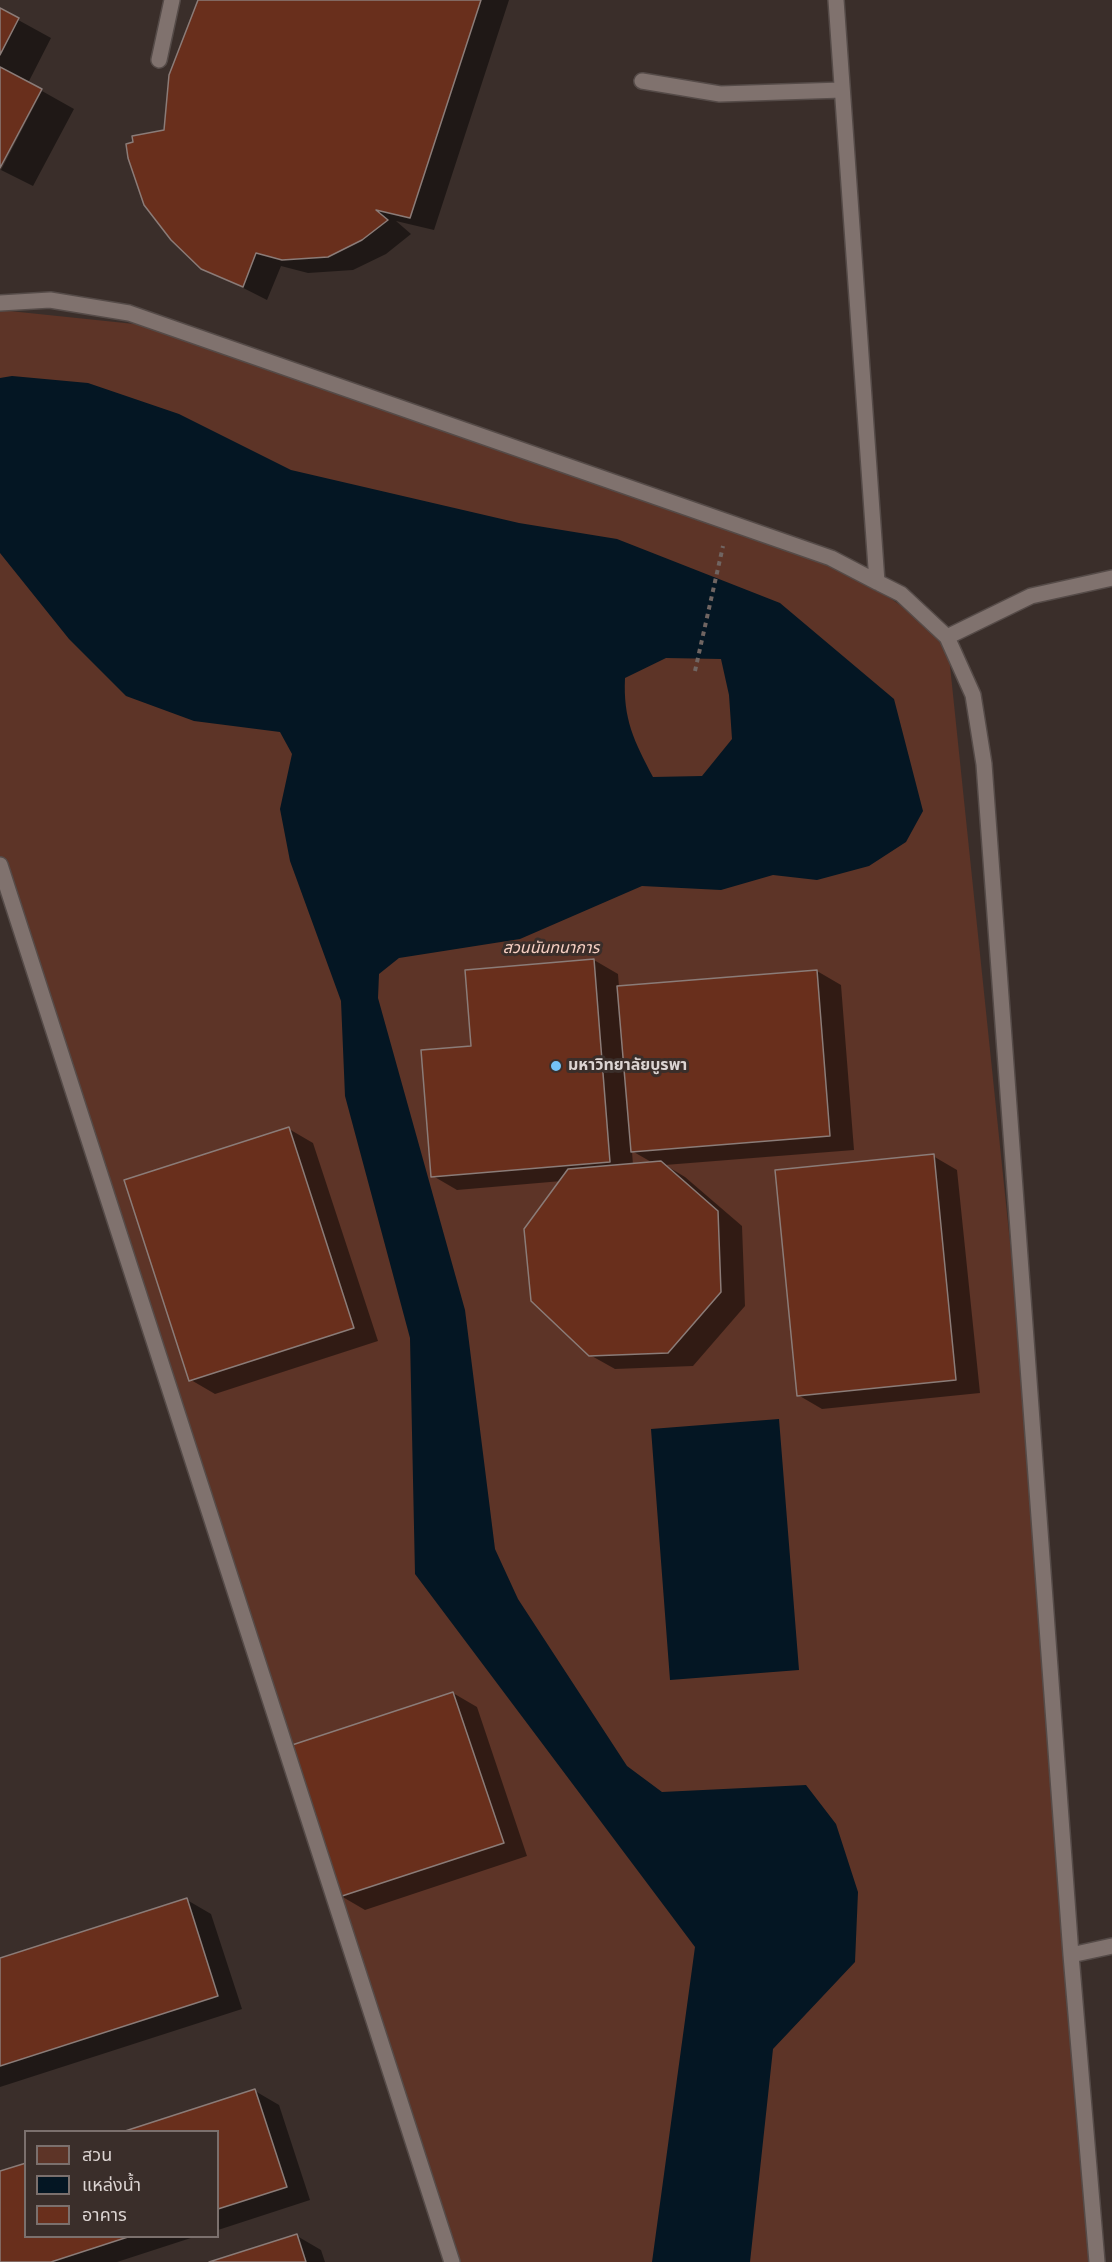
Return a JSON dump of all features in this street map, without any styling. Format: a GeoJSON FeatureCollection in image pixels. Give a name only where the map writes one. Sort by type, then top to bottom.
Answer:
{"type":"FeatureCollection","features":[{"type":"Feature","properties":{"kind":"lane"},"geometry":{"type":"LineString","coordinates":[[159,60],[172,0]]}},
{"type":"Feature","properties":{"kind":"lane"},"geometry":{"type":"LineString","coordinates":[[836,0],[877,582]]}},
{"type":"Feature","properties":{"kind":"lane"},"geometry":{"type":"LineString","coordinates":[[642,81],[720,94],[842,90]]}},
{"type":"Feature","properties":{"kind":"lane"},"geometry":{"type":"LineString","coordinates":[[0,303],[50,300],[129,313],[831,558],[901,594],[947,637],[973,695],[984,764],[1071,1955],[1097,2262]]}},
{"type":"Feature","properties":{"kind":"lane"},"geometry":{"type":"LineString","coordinates":[[947,637],[1031,596],[1112,578]]}},
{"type":"Feature","properties":{"kind":"lane"},"geometry":{"type":"LineString","coordinates":[[0,865],[452,2262]]}},
{"type":"Feature","properties":{"kind":"lane"},"geometry":{"type":"LineString","coordinates":[[1071,1955],[1112,1946]]}},
{"type":"Feature","properties":{"kind":"path"},"geometry":{"type":"LineString","coordinates":[[695,671],[716,571]]}},
{"type":"Feature","properties":{"kind":"green space","name":"สวนนันทนาการ"},"geometry":{"type":"Polygon","coordinates":[[[0,310],[173,328],[831,558],[947,637],[1041,1540],[1098,2262],[452,2262],[0,865],[0,310]]]}},
{"type":"Feature","properties":{"kind":"water"},"geometry":{"type":"Polygon","coordinates":[[[12,376],[88,383],[179,414],[291,470],[519,523],[617,539],[780,603],[894,699],[923,811],[906,842],[869,866],[817,880],[773,875],[721,890],[642,886],[520,939],[399,958],[379,974],[378,998],[465,1310],[495,1549],[518,1599],[627,1766],[662,1792],[806,1785],[836,1824],[858,1892],[855,1962],[773,2049],[750,2262],[652,2262],[695,1947],[415,1574],[410,1338],[345,1096],[341,1001],[290,861],[280,809],[292,754],[280,732],[194,721],[126,696],[69,639],[0,553],[0,378],[12,376]],[[666,658],[625,678],[626,706],[631,729],[653,777],[702,776],[732,739],[729,695],[721,659],[666,658]]]}},
{"type":"Feature","properties":{"kind":"water"},"geometry":{"type":"Polygon","coordinates":[[[779,1419],[799,1670],[670,1680],[651,1429],[779,1419]]]}},
{"type":"Feature","properties":{"kind":"building"},"geometry":{"type":"Polygon","coordinates":[[[198,0],[481,0],[410,218],[376,210],[388,220],[362,240],[328,257],[282,260],[256,253],[243,287],[201,269],[171,240],[144,205],[128,158],[126,144],[133,142],[132,136],[164,130],[169,75],[198,0]]]}},
{"type":"Feature","properties":{"kind":"building"},"geometry":{"type":"Polygon","coordinates":[[[0,8],[19,18],[0,55],[0,8]]]}},
{"type":"Feature","properties":{"kind":"building"},"geometry":{"type":"Polygon","coordinates":[[[0,67],[42,89],[0,168],[0,67]]]}},
{"type":"Feature","properties":{"kind":"building"},"geometry":{"type":"Polygon","coordinates":[[[594,959],[610,1162],[431,1177],[421,1050],[471,1046],[465,970],[594,959]]]}},
{"type":"Feature","properties":{"kind":"building"},"geometry":{"type":"Polygon","coordinates":[[[817,970],[830,1136],[631,1152],[617,986],[817,970]]]}},
{"type":"Feature","properties":{"kind":"building"},"geometry":{"type":"Polygon","coordinates":[[[289,1127],[354,1328],[189,1381],[124,1180],[289,1127]]]}},
{"type":"Feature","properties":{"kind":"building"},"geometry":{"type":"Polygon","coordinates":[[[934,1154],[956,1380],[797,1396],[775,1170],[934,1154]]]}},
{"type":"Feature","properties":{"kind":"building"},"geometry":{"type":"Polygon","coordinates":[[[661,1161],[718,1211],[721,1292],[668,1353],[589,1356],[531,1301],[524,1229],[568,1169],[661,1161]]]}},
{"type":"Feature","properties":{"kind":"building"},"geometry":{"type":"Polygon","coordinates":[[[453,1692],[504,1843],[339,1897],[289,1746],[453,1692]]]}},
{"type":"Feature","properties":{"kind":"building"},"geometry":{"type":"Polygon","coordinates":[[[187,1898],[218,1996],[0,2066],[0,1958],[187,1898]]]}},
{"type":"Feature","properties":{"kind":"building"},"geometry":{"type":"Polygon","coordinates":[[[255,2089],[287,2187],[219,2209],[219,2130],[128,2130],[255,2089]]]}},
{"type":"Feature","properties":{"kind":"building"},"geometry":{"type":"Polygon","coordinates":[[[24,2164],[24,2238],[125,2238],[51,2262],[0,2262],[0,2171],[24,2164]]]}},
{"type":"Feature","properties":{"kind":"building"},"geometry":{"type":"Polygon","coordinates":[[[297,2234],[306,2262],[209,2262],[297,2234]]]}},
{"type":"Feature","properties":{"kind":"place","name":"มหาวิทยาลัยบูรพา"},"geometry":{"type":"Point","coordinates":[556,1066]}}]}
